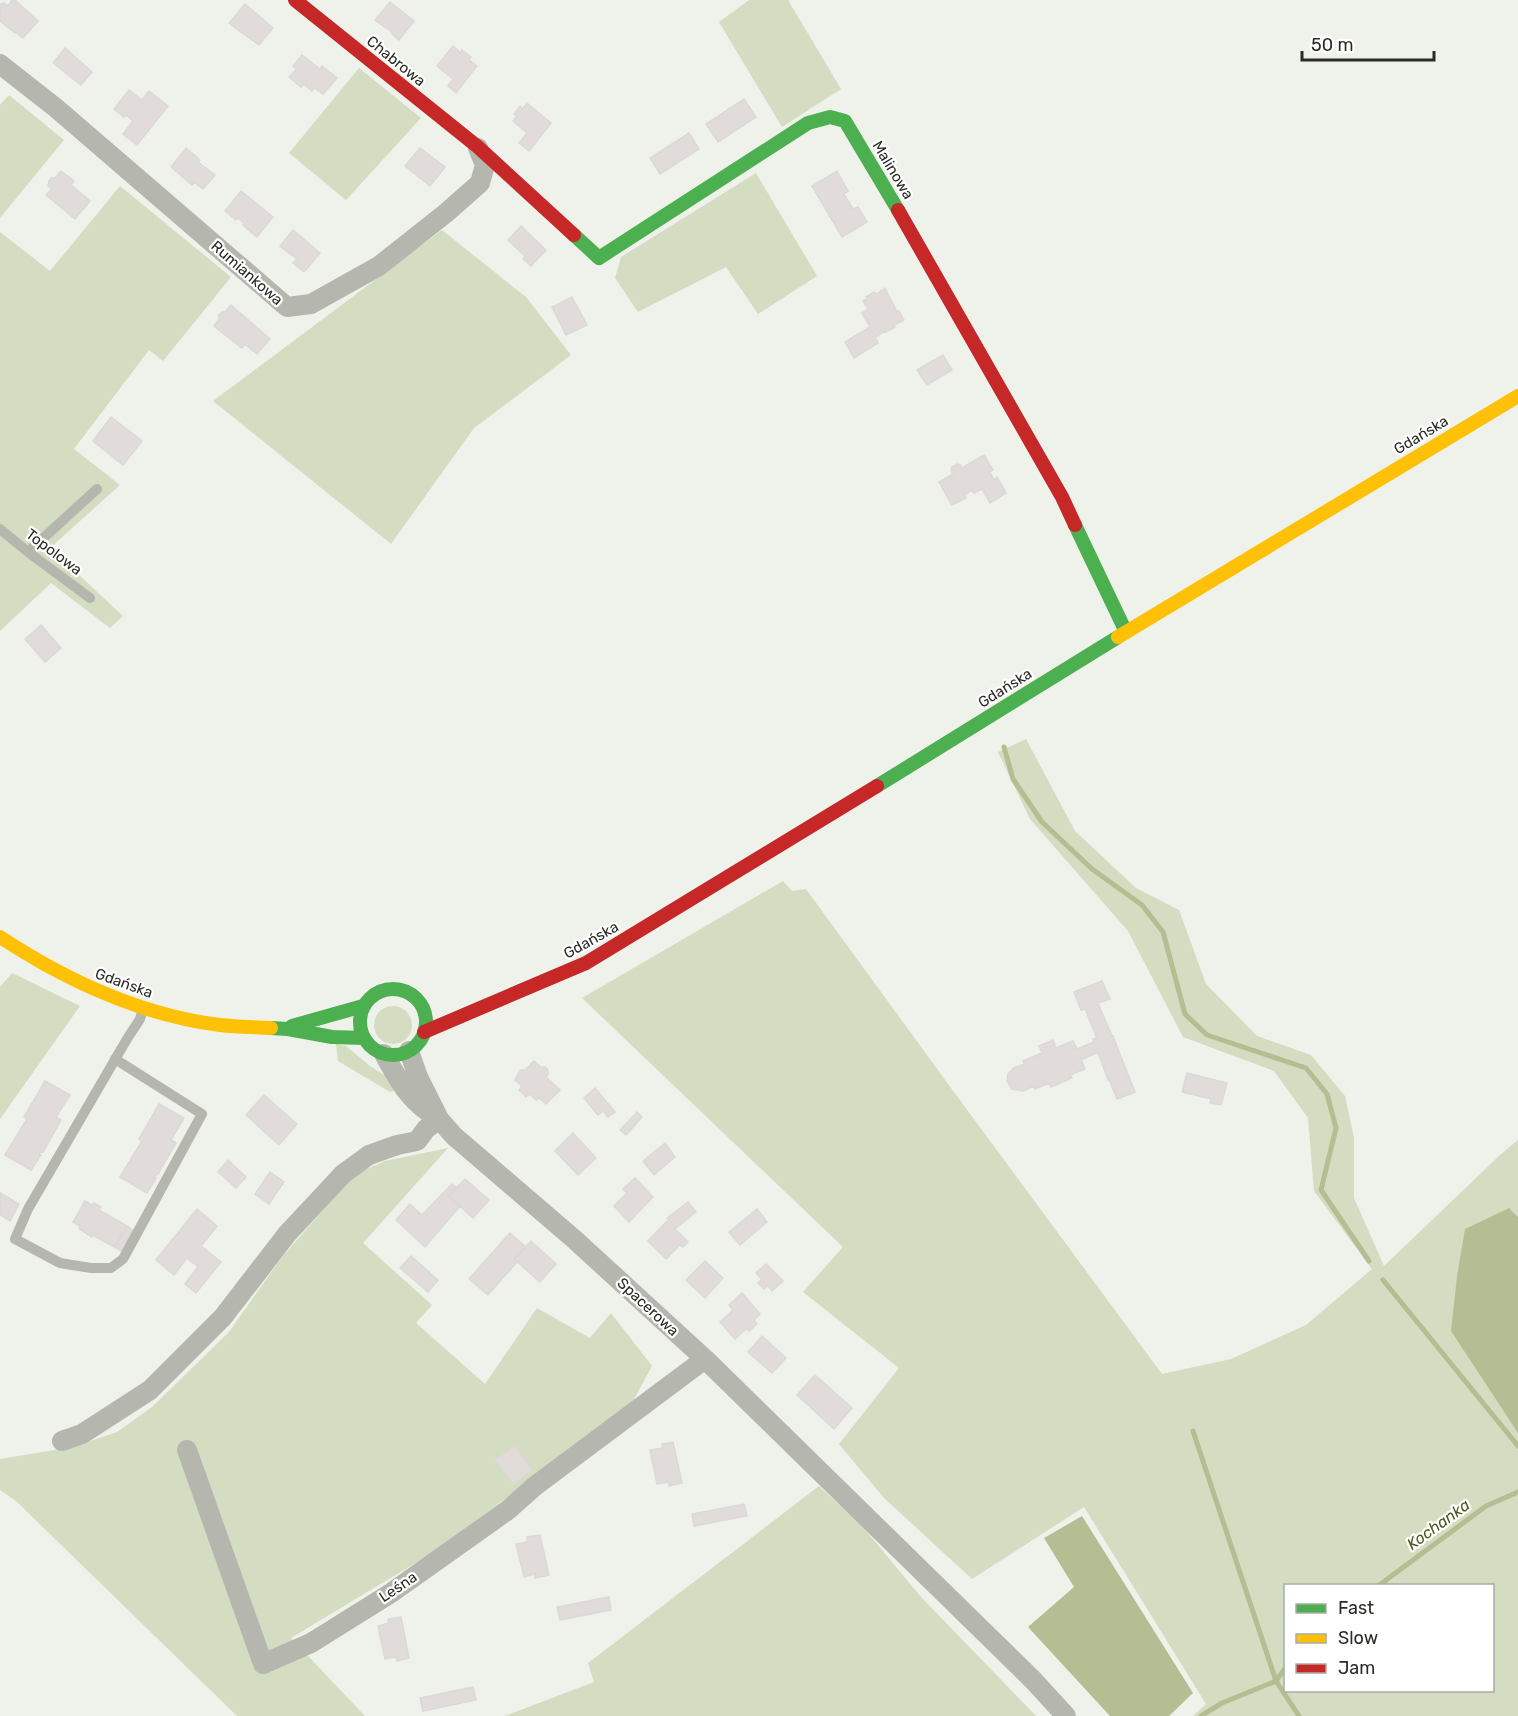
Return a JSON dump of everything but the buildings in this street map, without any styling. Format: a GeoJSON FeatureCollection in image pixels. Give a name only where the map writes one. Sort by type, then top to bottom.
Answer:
{"type":"FeatureCollection","features":[{"type":"Feature","properties":{"kind":"main road","name":"Chabrowa"},"geometry":{"type":"LineString","coordinates":[[295,0],[477,147]]}},
{"type":"Feature","properties":{"kind":"main road","name":"Malinowa"},"geometry":{"type":"LineString","coordinates":[[477,147],[599,258],[808,123],[830,117],[845,122],[912,234],[1062,497],[1126,632]]}},
{"type":"Feature","properties":{"kind":"main road","name":"Gdańska"},"geometry":{"type":"LineString","coordinates":[[424,1032],[586,963],[1004,709],[1126,632],[1518,396]]}},
{"type":"Feature","properties":{"kind":"main road","name":"Gdańska"},"geometry":{"type":"LineString","coordinates":[[0,937],[38,962],[69,978],[143,1008],[219,1025],[284,1028],[330,1036],[364,1038]]}},
{"type":"Feature","properties":{"kind":"main road"},"geometry":{"type":"LineString","coordinates":[[398,989],[427,1004],[424,1032],[419,1043],[409,1051],[397,1055],[384,1054],[369,1045],[359,1022],[363,1006],[372,996],[384,990],[398,989]]}},
{"type":"Feature","properties":{"kind":"main road","name":"Gdańska"},"geometry":{"type":"LineString","coordinates":[[458,1001],[504,997]]}},
{"type":"Feature","properties":{"kind":"main road","name":"Gdańska"},"geometry":{"type":"LineString","coordinates":[[284,1028],[363,1006]]}},
{"type":"Feature","properties":{"kind":"street","name":"Rumiankowa"},"geometry":{"type":"LineString","coordinates":[[0,64],[56,108],[287,307],[311,304],[379,266],[446,213],[480,183],[485,165],[477,147]]}},
{"type":"Feature","properties":{"kind":"street","name":"Spacerowa"},"geometry":{"type":"LineString","coordinates":[[409,1051],[418,1077],[439,1119],[454,1136],[574,1239],[705,1359],[1025,1672],[1066,1716]]}},
{"type":"Feature","properties":{"kind":"street","name":"Spacerowa"},"geometry":{"type":"LineString","coordinates":[[384,1054],[406,1091],[421,1108],[439,1119]]}},
{"type":"Feature","properties":{"kind":"street"},"geometry":{"type":"LineString","coordinates":[[62,1441],[82,1434],[150,1390],[223,1317],[287,1233],[342,1174],[369,1155],[417,1141],[439,1119]]}},
{"type":"Feature","properties":{"kind":"street","name":"Leśna"},"geometry":{"type":"LineString","coordinates":[[187,1450],[264,1664],[311,1643],[390,1593],[508,1510],[535,1486],[705,1359]]}},
{"type":"Feature","properties":{"kind":"lane"},"geometry":{"type":"LineString","coordinates":[[28,552],[97,489]]}},
{"type":"Feature","properties":{"kind":"lane","name":"Topolowa"},"geometry":{"type":"LineString","coordinates":[[0,529],[90,598]]}},
{"type":"Feature","properties":{"kind":"lane"},"geometry":{"type":"LineString","coordinates":[[116,1059],[201,1114],[123,1259],[111,1268],[91,1268],[60,1263],[15,1239],[28,1209],[116,1059],[140,1019],[143,1008]]}},
{"type":"Feature","properties":{"kind":"shaded area"},"geometry":{"type":"Polygon","coordinates":[[[749,0],[788,0],[841,89],[782,127],[719,22],[749,0]]]}},
{"type":"Feature","properties":{"kind":"shaded area"},"geometry":{"type":"Polygon","coordinates":[[[359,68],[421,118],[346,200],[289,153],[359,68]]]}},
{"type":"Feature","properties":{"kind":"shaded area"},"geometry":{"type":"Polygon","coordinates":[[[9,95],[64,140],[0,218],[0,105],[9,95]]]}},
{"type":"Feature","properties":{"kind":"shaded area"},"geometry":{"type":"Polygon","coordinates":[[[756,173],[817,276],[758,314],[726,267],[638,312],[615,278],[621,257],[756,173]]]}},
{"type":"Feature","properties":{"kind":"shaded area"},"geometry":{"type":"Polygon","coordinates":[[[120,186],[231,277],[163,361],[149,350],[74,449],[120,485],[50,548],[123,616],[110,628],[51,583],[0,631],[0,232],[50,271],[120,186]]]}},
{"type":"Feature","properties":{"kind":"shaded area"},"geometry":{"type":"Polygon","coordinates":[[[442,230],[526,297],[571,355],[474,428],[391,544],[213,401],[442,230]]]}},
{"type":"Feature","properties":{"kind":"shaded area"},"geometry":{"type":"Polygon","coordinates":[[[1026,739],[1075,831],[1136,888],[1179,910],[1206,984],[1257,1036],[1311,1055],[1345,1096],[1354,1138],[1354,1198],[1384,1266],[1518,1140],[1518,1716],[1193,1716],[1206,1704],[1084,1507],[972,1579],[884,1498],[839,1444],[899,1368],[803,1292],[843,1247],[582,998],[783,881],[792,891],[806,889],[1162,1374],[1231,1359],[1306,1325],[1372,1269],[1314,1191],[1308,1118],[1274,1071],[1183,1037],[1128,931],[1030,819],[998,752],[1026,739]]]}},
{"type":"Feature","properties":{"kind":"shaded area"},"geometry":{"type":"Polygon","coordinates":[[[12,973],[80,1006],[0,1119],[0,987],[12,973]]]}},
{"type":"Feature","properties":{"kind":"shaded area"},"geometry":{"type":"Polygon","coordinates":[[[393,1006],[407,1011],[412,1025],[407,1039],[393,1044],[379,1039],[374,1025],[379,1011],[393,1006]]]}},
{"type":"Feature","properties":{"kind":"shaded area"},"geometry":{"type":"Polygon","coordinates":[[[336,1044],[346,1046],[386,1076],[396,1090],[390,1092],[338,1061],[336,1044]]]}},
{"type":"Feature","properties":{"kind":"shaded area"},"geometry":{"type":"Polygon","coordinates":[[[448,1148],[363,1243],[432,1305],[416,1323],[485,1384],[537,1308],[590,1338],[611,1313],[652,1366],[632,1403],[437,1550],[291,1638],[365,1716],[237,1716],[16,1501],[0,1490],[0,1459],[73,1447],[117,1432],[152,1407],[229,1332],[282,1257],[354,1175],[385,1161],[448,1148]]]}},
{"type":"Feature","properties":{"kind":"shaded area"},"geometry":{"type":"Polygon","coordinates":[[[1509,1208],[1518,1217],[1518,1433],[1451,1331],[1465,1229],[1509,1208]]]}},
{"type":"Feature","properties":{"kind":"shaded area"},"geometry":{"type":"Polygon","coordinates":[[[819,1486],[863,1527],[921,1597],[1036,1716],[505,1716],[594,1682],[588,1663],[819,1486]]]}},
{"type":"Feature","properties":{"kind":"shaded area"},"geometry":{"type":"Polygon","coordinates":[[[1082,1516],[1193,1693],[1169,1716],[1110,1716],[1028,1627],[1074,1587],[1044,1538],[1082,1516]]]}},
{"type":"Feature","properties":{"kind":"waterway"},"geometry":{"type":"LineString","coordinates":[[1004,747],[1013,779],[1042,822],[1092,869],[1142,905],[1163,932],[1185,1014],[1207,1035],[1306,1068],[1327,1094],[1336,1128],[1321,1190],[1369,1261]]}},
{"type":"Feature","properties":{"kind":"waterway"},"geometry":{"type":"LineString","coordinates":[[1383,1280],[1518,1446]]}},
{"type":"Feature","properties":{"kind":"waterway"},"geometry":{"type":"LineString","coordinates":[[1193,1431],[1276,1681],[1299,1716]]}},
{"type":"Feature","properties":{"kind":"waterway","name":"Kochanka"},"geometry":{"type":"LineString","coordinates":[[1381,1584],[1486,1506],[1518,1492]]}},
{"type":"Feature","properties":{"kind":"waterway","name":"Kochanka"},"geometry":{"type":"LineString","coordinates":[[1201,1716],[1222,1703],[1276,1681],[1284,1670]]}},
{"type":"Feature","properties":{"kind":"traffic: fast"},"geometry":{"type":"LineString","coordinates":[[574,235],[599,258],[808,123],[830,117],[845,121],[898,210]]}},
{"type":"Feature","properties":{"kind":"traffic: fast"},"geometry":{"type":"LineString","coordinates":[[1075,525],[1126,632]]}},
{"type":"Feature","properties":{"kind":"traffic: fast"},"geometry":{"type":"LineString","coordinates":[[877,786],[1118,637]]}},
{"type":"Feature","properties":{"kind":"traffic: fast"},"geometry":{"type":"LineString","coordinates":[[393,989],[406,992],[416,999],[423,1009],[426,1022],[423,1035],[416,1045],[406,1052],[393,1055],[380,1052],[370,1045],[363,1035],[360,1022],[363,1009],[370,999],[380,992],[393,989]]}},
{"type":"Feature","properties":{"kind":"traffic: fast"},"geometry":{"type":"LineString","coordinates":[[292,1026],[363,1006]]}},
{"type":"Feature","properties":{"kind":"traffic: fast"},"geometry":{"type":"LineString","coordinates":[[271,1028],[332,1037],[364,1038]]}},
{"type":"Feature","properties":{"kind":"traffic: slow"},"geometry":{"type":"LineString","coordinates":[[1118,637],[1518,396]]}},
{"type":"Feature","properties":{"kind":"traffic: slow"},"geometry":{"type":"LineString","coordinates":[[0,937],[78,982],[133,1004],[190,1020],[226,1026],[271,1028]]}},
{"type":"Feature","properties":{"kind":"traffic: jam"},"geometry":{"type":"LineString","coordinates":[[295,0],[478,147],[574,235]]}},
{"type":"Feature","properties":{"kind":"traffic: jam"},"geometry":{"type":"LineString","coordinates":[[898,210],[1062,497],[1075,525]]}},
{"type":"Feature","properties":{"kind":"traffic: jam"},"geometry":{"type":"LineString","coordinates":[[424,1032],[586,963],[877,786]]}}]}
